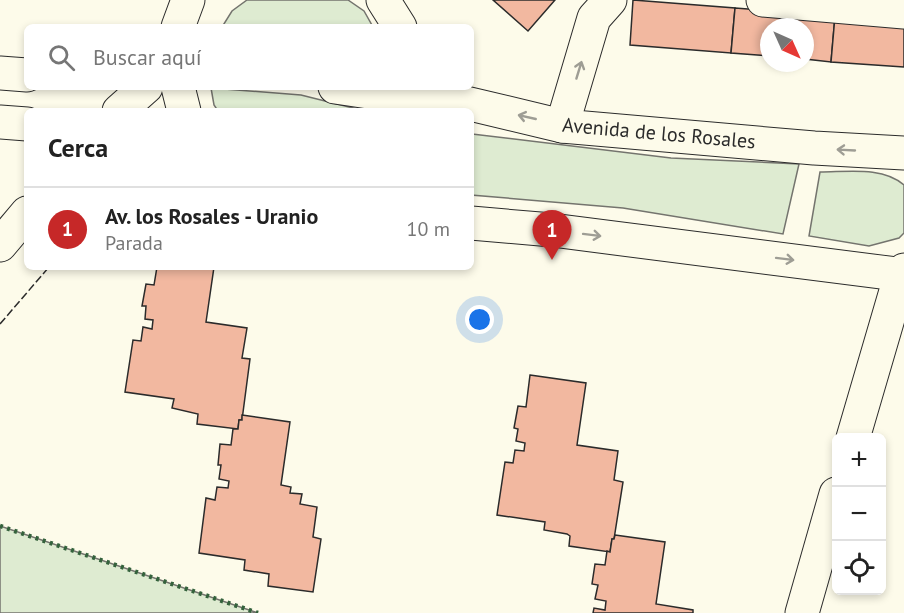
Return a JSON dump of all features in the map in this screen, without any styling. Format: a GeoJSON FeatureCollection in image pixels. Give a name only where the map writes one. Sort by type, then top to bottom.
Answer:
{"type":"FeatureCollection","features":[{"type":"Feature","properties":{"kind":"street"},"geometry":{"type":"LineString","coordinates":[[383,0],[398,24]]}},
{"type":"Feature","properties":{"kind":"street"},"geometry":{"type":"LineString","coordinates":[[562,126],[594,18],[610,0]]}},
{"type":"Feature","properties":{"kind":"street"},"geometry":{"type":"LineString","coordinates":[[763,0],[904,12]]}},
{"type":"Feature","properties":{"kind":"street"},"geometry":{"type":"LineString","coordinates":[[0,74],[24,75]]}},
{"type":"Feature","properties":{"kind":"street"},"geometry":{"type":"LineString","coordinates":[[122,108],[143,90]]}},
{"type":"Feature","properties":{"kind":"street"},"geometry":{"type":"LineString","coordinates":[[179,90],[183,108]]}},
{"type":"Feature","properties":{"kind":"street","name":"Avenida de los Rosales"},"geometry":{"type":"LineString","coordinates":[[354,90],[413,99],[470,104],[562,126],[814,148],[904,153]]}},
{"type":"Feature","properties":{"kind":"street"},"geometry":{"type":"LineString","coordinates":[[0,122],[24,124]]}},
{"type":"Feature","properties":{"kind":"street"},"geometry":{"type":"LineString","coordinates":[[0,245],[24,217]]}},
{"type":"Feature","properties":{"kind":"street"},"geometry":{"type":"LineString","coordinates":[[474,223],[552,230],[903,273],[855,433]]}},
{"type":"Feature","properties":{"kind":"street"},"geometry":{"type":"LineString","coordinates":[[802,613],[832,511]]}},
{"type":"Feature","properties":{"kind":"green space"},"geometry":{"type":"Polygon","coordinates":[[[247,0],[348,0],[364,11],[371,24],[224,24],[232,11],[247,0]]]}},
{"type":"Feature","properties":{"kind":"green space"},"geometry":{"type":"Polygon","coordinates":[[[211,90],[237,90],[301,95],[353,108],[216,108],[211,90]]]}},
{"type":"Feature","properties":{"kind":"green space"},"geometry":{"type":"Polygon","coordinates":[[[474,134],[671,158],[799,164],[783,234],[623,208],[474,195],[474,134]]]}},
{"type":"Feature","properties":{"kind":"green space"},"geometry":{"type":"Polygon","coordinates":[[[864,171],[886,175],[904,185],[904,233],[899,238],[869,246],[809,236],[820,172],[864,171]]]}},
{"type":"Feature","properties":{"kind":"green space"},"geometry":{"type":"Polygon","coordinates":[[[0,526],[258,613],[0,613],[0,526]]]}},
{"type":"Feature","properties":{"kind":"building"},"geometry":{"type":"Polygon","coordinates":[[[493,0],[555,0],[528,31],[493,0]]]}},
{"type":"Feature","properties":{"kind":"building"},"geometry":{"type":"Polygon","coordinates":[[[633,0],[735,8],[731,53],[630,45],[633,0]]]}},
{"type":"Feature","properties":{"kind":"building"},"geometry":{"type":"Polygon","coordinates":[[[735,8],[835,16],[831,62],[814,60],[814,18],[760,18],[760,55],[731,53],[735,8]]]}},
{"type":"Feature","properties":{"kind":"building"},"geometry":{"type":"Polygon","coordinates":[[[835,16],[904,21],[904,67],[831,62],[835,16]]]}},
{"type":"Feature","properties":{"kind":"building"},"geometry":{"type":"Polygon","coordinates":[[[156,270],[214,270],[206,322],[247,328],[242,358],[250,359],[242,420],[239,420],[238,429],[197,424],[198,414],[172,408],[174,399],[125,392],[133,340],[141,341],[143,327],[152,329],[153,320],[145,319],[146,306],[142,306],[146,284],[154,285],[156,270]]]}},
{"type":"Feature","properties":{"kind":"building"},"geometry":{"type":"Polygon","coordinates":[[[530,375],[586,383],[577,445],[618,451],[614,480],[623,482],[610,552],[569,546],[570,536],[544,530],[545,522],[497,515],[505,462],[513,463],[515,450],[524,451],[525,443],[516,441],[518,429],[514,428],[518,406],[526,407],[530,375]]]}},
{"type":"Feature","properties":{"kind":"building"},"geometry":{"type":"Polygon","coordinates":[[[242,415],[290,422],[281,485],[291,487],[290,493],[302,494],[300,504],[317,507],[313,537],[321,539],[313,592],[268,586],[269,574],[244,570],[245,560],[199,553],[206,498],[215,500],[217,487],[228,488],[229,481],[219,479],[220,444],[231,445],[233,429],[238,429],[242,415]]]}},
{"type":"Feature","properties":{"kind":"building"},"geometry":{"type":"Polygon","coordinates":[[[615,535],[665,542],[656,604],[693,610],[693,613],[593,613],[594,608],[605,610],[606,601],[595,599],[598,585],[592,584],[595,564],[605,565],[607,551],[610,552],[615,535]]]}},
{"type":"Feature","properties":{"kind":"hedge"},"geometry":{"type":"LineString","coordinates":[[0,526],[258,613]]}},
{"type":"Feature","properties":{"kind":"fence"},"geometry":{"type":"LineString","coordinates":[[0,324],[46,270]]}},
{"type":"Feature","properties":{"kind":"place","name":"Av. los Rosales - Uranio"},"geometry":{"type":"Point","coordinates":[552,260]}}]}
